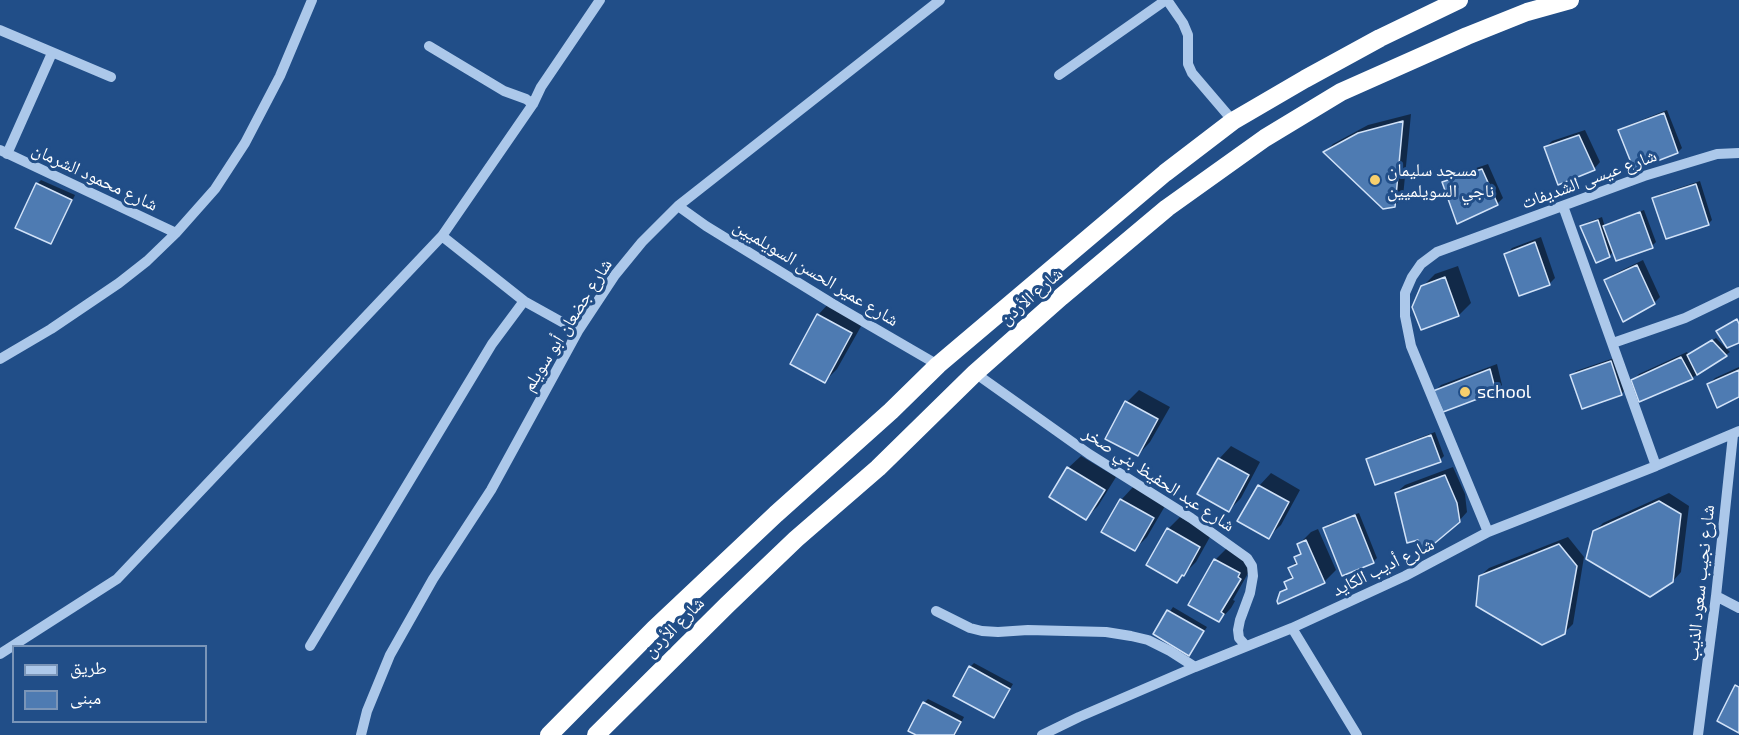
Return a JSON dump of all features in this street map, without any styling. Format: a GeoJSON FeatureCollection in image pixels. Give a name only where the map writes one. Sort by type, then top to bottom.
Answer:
{"type":"FeatureCollection","features":[{"type":"Feature","properties":{"kind":"highway","name":"شارع الأردن"},"geometry":{"type":"LineString","coordinates":[[552,731],[776,514],[891,411],[938,365],[1115,213],[1233,121],[1380,38],[1459,0]]}},
{"type":"Feature","properties":{"kind":"highway","name":"شارع الأردن"},"geometry":{"type":"LineString","coordinates":[[596,735],[613,726],[770,564],[878,468],[975,373],[1167,208],[1265,138],[1341,92],[1527,12],[1570,0]]}},
{"type":"Feature","properties":{"kind":"street"},"geometry":{"type":"LineString","coordinates":[[0,359],[51,329],[118,283],[147,261],[176,233],[214,189],[245,143],[280,76],[312,0]]}},
{"type":"Feature","properties":{"kind":"street"},"geometry":{"type":"LineString","coordinates":[[14,645],[117,579],[442,236],[533,104],[541,87],[600,0]]}},
{"type":"Feature","properties":{"kind":"street","name":"شارع جضعان أبو سويلم"},"geometry":{"type":"LineString","coordinates":[[361,735],[367,711],[390,655],[433,579],[491,490],[578,331],[615,275],[642,242],[678,206],[940,0]]}},
{"type":"Feature","properties":{"kind":"street"},"geometry":{"type":"LineString","coordinates":[[1059,75],[1167,0],[1184,23],[1188,35],[1188,64],[1192,74],[1233,121]]}},
{"type":"Feature","properties":{"kind":"street"},"geometry":{"type":"LineString","coordinates":[[0,30],[111,77]]}},
{"type":"Feature","properties":{"kind":"street"},"geometry":{"type":"LineString","coordinates":[[429,46],[504,91],[533,104]]}},
{"type":"Feature","properties":{"kind":"street"},"geometry":{"type":"LineString","coordinates":[[4,152],[51,53]]}},
{"type":"Feature","properties":{"kind":"street","name":"شارع محمود الشرمان"},"geometry":{"type":"LineString","coordinates":[[4,152],[176,233]]}},
{"type":"Feature","properties":{"kind":"street","name":"شارع عيسى الشديفات"},"geometry":{"type":"LineString","coordinates":[[1488,532],[1411,346],[1405,315],[1406,293],[1412,277],[1421,264],[1437,252],[1644,176],[1717,154],[1739,153]]}},
{"type":"Feature","properties":{"kind":"street","name":"شارع عمير الحسن السويلميين"},"geometry":{"type":"LineString","coordinates":[[678,206],[706,226],[833,304],[938,365]]}},
{"type":"Feature","properties":{"kind":"street"},"geometry":{"type":"LineString","coordinates":[[1563,206],[1656,466]]}},
{"type":"Feature","properties":{"kind":"street"},"geometry":{"type":"LineString","coordinates":[[442,236],[524,301],[578,331]]}},
{"type":"Feature","properties":{"kind":"street"},"geometry":{"type":"LineString","coordinates":[[1613,344],[1685,318],[1739,292]]}},
{"type":"Feature","properties":{"kind":"street"},"geometry":{"type":"LineString","coordinates":[[310,646],[492,344],[524,301]]}},
{"type":"Feature","properties":{"kind":"street","name":"شارع عبد الحفيظ بني صخر"},"geometry":{"type":"LineString","coordinates":[[975,373],[1089,454],[1191,518],[1247,558],[1252,566],[1253,576],[1238,630],[1239,638],[1246,646]]}},
{"type":"Feature","properties":{"kind":"street","name":"شارع أديب الكايد"},"geometry":{"type":"LineString","coordinates":[[1042,735],[1078,717],[1292,628],[1405,576],[1488,532],[1736,433]]}},
{"type":"Feature","properties":{"kind":"street","name":"شارع نجيب سعود الذيب"},"geometry":{"type":"LineString","coordinates":[[1698,735],[1736,433]]}},
{"type":"Feature","properties":{"kind":"street"},"geometry":{"type":"LineString","coordinates":[[1716,596],[1739,608]]}},
{"type":"Feature","properties":{"kind":"street"},"geometry":{"type":"LineString","coordinates":[[936,611],[982,632],[1028,630],[1107,632],[1131,636],[1148,640],[1195,667]]}},
{"type":"Feature","properties":{"kind":"street"},"geometry":{"type":"LineString","coordinates":[[1292,628],[1357,735]]}},
{"type":"Feature","properties":{"kind":"building"},"geometry":{"type":"Polygon","coordinates":[[[1664,113],[1678,153],[1634,170],[1618,130],[1664,113]]]}},
{"type":"Feature","properties":{"kind":"building","name":"مسجد سليمان ناجي السويلميين"},"geometry":{"type":"Polygon","coordinates":[[[1403,121],[1395,207],[1383,209],[1323,152],[1358,133],[1403,121]]]}},
{"type":"Feature","properties":{"kind":"building"},"geometry":{"type":"Polygon","coordinates":[[[1579,135],[1595,170],[1558,185],[1544,147],[1579,135]]]}},
{"type":"Feature","properties":{"kind":"building"},"geometry":{"type":"Polygon","coordinates":[[[1482,169],[1498,205],[1457,224],[1442,182],[1482,169]]]}},
{"type":"Feature","properties":{"kind":"building"},"geometry":{"type":"Polygon","coordinates":[[[36,183],[72,200],[51,244],[15,228],[36,183]]]}},
{"type":"Feature","properties":{"kind":"building"},"geometry":{"type":"Polygon","coordinates":[[[1696,184],[1709,225],[1666,239],[1652,198],[1696,184]]]}},
{"type":"Feature","properties":{"kind":"building"},"geometry":{"type":"Polygon","coordinates":[[[1640,212],[1653,248],[1616,261],[1603,226],[1640,212]]]}},
{"type":"Feature","properties":{"kind":"building"},"geometry":{"type":"Polygon","coordinates":[[[1598,220],[1610,257],[1596,263],[1580,226],[1598,220]]]}},
{"type":"Feature","properties":{"kind":"building"},"geometry":{"type":"Polygon","coordinates":[[[1535,242],[1550,285],[1519,296],[1504,254],[1535,242]]]}},
{"type":"Feature","properties":{"kind":"building"},"geometry":{"type":"Polygon","coordinates":[[[1637,265],[1655,304],[1623,322],[1604,280],[1637,265]]]}},
{"type":"Feature","properties":{"kind":"building"},"geometry":{"type":"Polygon","coordinates":[[[1445,277],[1459,316],[1421,330],[1412,307],[1421,286],[1445,277]]]}},
{"type":"Feature","properties":{"kind":"building"},"geometry":{"type":"Polygon","coordinates":[[[817,314],[852,333],[825,383],[790,364],[817,314]]]}},
{"type":"Feature","properties":{"kind":"building"},"geometry":{"type":"Polygon","coordinates":[[[1737,319],[1739,343],[1727,348],[1716,331],[1737,319]]]}},
{"type":"Feature","properties":{"kind":"building"},"geometry":{"type":"Polygon","coordinates":[[[1712,340],[1727,356],[1697,375],[1687,355],[1712,340]]]}},
{"type":"Feature","properties":{"kind":"building"},"geometry":{"type":"Polygon","coordinates":[[[1681,357],[1693,379],[1639,402],[1631,380],[1681,357]]]}},
{"type":"Feature","properties":{"kind":"building"},"geometry":{"type":"Polygon","coordinates":[[[1611,361],[1622,395],[1582,409],[1570,375],[1611,361]]]}},
{"type":"Feature","properties":{"kind":"building","name":"school"},"geometry":{"type":"Polygon","coordinates":[[[1490,369],[1496,392],[1443,412],[1433,391],[1490,369]]]}},
{"type":"Feature","properties":{"kind":"building"},"geometry":{"type":"Polygon","coordinates":[[[1739,370],[1739,397],[1717,408],[1707,384],[1739,370]]]}},
{"type":"Feature","properties":{"kind":"building"},"geometry":{"type":"Polygon","coordinates":[[[1125,401],[1158,419],[1138,456],[1105,439],[1125,401]]]}},
{"type":"Feature","properties":{"kind":"building"},"geometry":{"type":"Polygon","coordinates":[[[1431,435],[1441,462],[1375,485],[1366,459],[1431,435]]]}},
{"type":"Feature","properties":{"kind":"building"},"geometry":{"type":"Polygon","coordinates":[[[1218,458],[1249,475],[1229,512],[1197,494],[1218,458]]]}},
{"type":"Feature","properties":{"kind":"building"},"geometry":{"type":"Polygon","coordinates":[[[1067,467],[1105,490],[1086,520],[1049,497],[1067,467]]]}},
{"type":"Feature","properties":{"kind":"building"},"geometry":{"type":"Polygon","coordinates":[[[1445,475],[1457,503],[1460,522],[1429,548],[1422,549],[1418,540],[1407,543],[1395,493],[1445,475]]]}},
{"type":"Feature","properties":{"kind":"building"},"geometry":{"type":"Polygon","coordinates":[[[1258,485],[1289,502],[1269,539],[1237,521],[1258,485]]]}},
{"type":"Feature","properties":{"kind":"building"},"geometry":{"type":"Polygon","coordinates":[[[1120,499],[1154,518],[1135,551],[1101,532],[1120,499]]]}},
{"type":"Feature","properties":{"kind":"building"},"geometry":{"type":"Polygon","coordinates":[[[1659,501],[1681,514],[1673,582],[1650,597],[1586,559],[1593,531],[1659,501]]]}},
{"type":"Feature","properties":{"kind":"building"},"geometry":{"type":"Polygon","coordinates":[[[1355,515],[1374,563],[1342,576],[1323,528],[1355,515]]]}},
{"type":"Feature","properties":{"kind":"building"},"geometry":{"type":"Polygon","coordinates":[[[1167,528],[1200,547],[1184,576],[1182,575],[1177,583],[1146,565],[1167,528]]]}},
{"type":"Feature","properties":{"kind":"building"},"geometry":{"type":"Polygon","coordinates":[[[1306,540],[1325,583],[1278,604],[1280,592],[1287,589],[1284,582],[1293,578],[1288,568],[1297,564],[1294,557],[1301,554],[1297,544],[1306,540]]]}},
{"type":"Feature","properties":{"kind":"building"},"geometry":{"type":"Polygon","coordinates":[[[1559,544],[1577,566],[1565,634],[1542,645],[1476,606],[1479,576],[1559,544]]]}},
{"type":"Feature","properties":{"kind":"building"},"geometry":{"type":"Polygon","coordinates":[[[1214,559],[1240,573],[1238,577],[1241,579],[1221,612],[1224,614],[1219,622],[1188,605],[1214,559]]]}},
{"type":"Feature","properties":{"kind":"building"},"geometry":{"type":"Polygon","coordinates":[[[1167,610],[1204,631],[1189,656],[1153,634],[1167,610]]]}},
{"type":"Feature","properties":{"kind":"building"},"geometry":{"type":"Polygon","coordinates":[[[969,666],[1010,689],[994,718],[953,696],[969,666]]]}},
{"type":"Feature","properties":{"kind":"building"},"geometry":{"type":"Polygon","coordinates":[[[1735,685],[1739,687],[1739,733],[1717,721],[1735,685]]]}},
{"type":"Feature","properties":{"kind":"building"},"geometry":{"type":"Polygon","coordinates":[[[923,702],[961,722],[954,735],[916,735],[908,731],[923,702]]]}},
{"type":"Feature","properties":{"kind":"place","name":"مسجد سليمان ناجي السويلميين"},"geometry":{"type":"Point","coordinates":[1375,180]}},
{"type":"Feature","properties":{"kind":"place","name":"school"},"geometry":{"type":"Point","coordinates":[1465,392]}}]}
